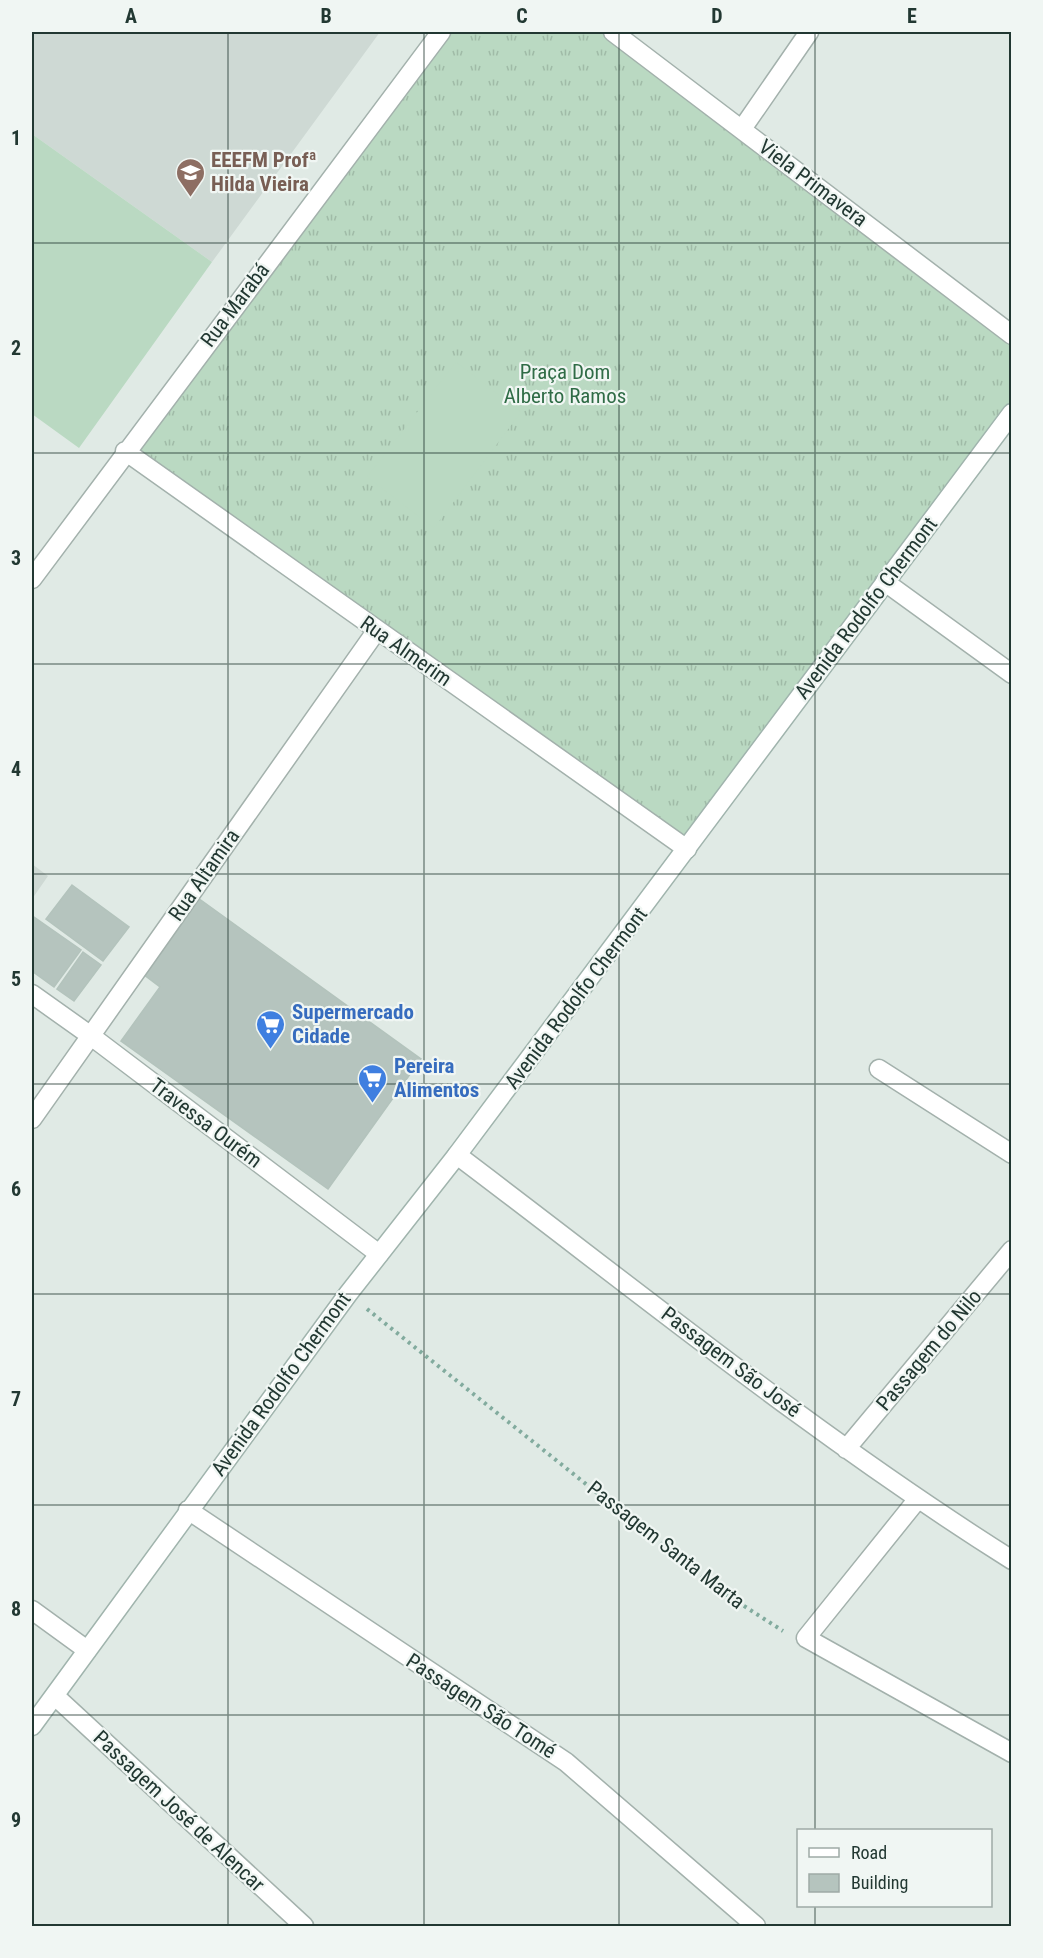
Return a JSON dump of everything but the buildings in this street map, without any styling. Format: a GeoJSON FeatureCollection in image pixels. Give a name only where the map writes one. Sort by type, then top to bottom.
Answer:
{"type":"FeatureCollection","features":[{"type":"Feature","properties":{"kind":"street","name":"Rua Marabá"},"geometry":{"type":"LineString","coordinates":[[32,579],[125,451],[441,32]]}},
{"type":"Feature","properties":{"kind":"street","name":"Viela Primavera"},"geometry":{"type":"LineString","coordinates":[[613,32],[1011,335]]}},
{"type":"Feature","properties":{"kind":"street"},"geometry":{"type":"LineString","coordinates":[[742,129],[809,32]]}},
{"type":"Feature","properties":{"kind":"street","name":"Avenida Rodolfo Chermont"},"geometry":{"type":"LineString","coordinates":[[32,1726],[348,1294],[457,1155],[1011,413]]}},
{"type":"Feature","properties":{"kind":"street","name":"Rua Almerim"},"geometry":{"type":"LineString","coordinates":[[125,451],[687,849]]}},
{"type":"Feature","properties":{"kind":"street"},"geometry":{"type":"LineString","coordinates":[[885,582],[1011,674]]}},
{"type":"Feature","properties":{"kind":"street","name":"Rua Altamira"},"geometry":{"type":"LineString","coordinates":[[32,1119],[376,630]]}},
{"type":"Feature","properties":{"kind":"street","name":"Travessa Ourém"},"geometry":{"type":"LineString","coordinates":[[32,994],[379,1254]]}},
{"type":"Feature","properties":{"kind":"street"},"geometry":{"type":"LineString","coordinates":[[879,1069],[1011,1154]]}},
{"type":"Feature","properties":{"kind":"street","name":"Passagem São José"},"geometry":{"type":"LineString","coordinates":[[457,1155],[846,1449],[916,1500],[1011,1560]]}},
{"type":"Feature","properties":{"kind":"street","name":"Passagem do Nilo"},"geometry":{"type":"LineString","coordinates":[[846,1449],[1011,1250]]}},
{"type":"Feature","properties":{"kind":"street"},"geometry":{"type":"LineString","coordinates":[[916,1500],[806,1638],[1011,1753]]}},
{"type":"Feature","properties":{"kind":"street","name":"Passagem São Tomé"},"geometry":{"type":"LineString","coordinates":[[189,1509],[566,1762],[756,1926]]}},
{"type":"Feature","properties":{"kind":"street"},"geometry":{"type":"LineString","coordinates":[[32,1610],[87,1650]]}},
{"type":"Feature","properties":{"kind":"street","name":"Passagem José de Alencar"},"geometry":{"type":"LineString","coordinates":[[55,1696],[304,1926]]}},
{"type":"Feature","properties":{"kind":"path","name":"Passagem Santa Marta"},"geometry":{"type":"LineString","coordinates":[[348,1294],[716,1588],[778,1630],[806,1638]]}},
{"type":"Feature","properties":{"kind":"shaded area","name":"EEEFM Profª Hilda Vieira"},"geometry":{"type":"Polygon","coordinates":[[[32,32],[380,32],[212,262],[32,134],[32,32]]]}},
{"type":"Feature","properties":{"kind":"shaded area"},"geometry":{"type":"Polygon","coordinates":[[[32,864],[48,876],[32,899],[32,864]]]}},
{"type":"Feature","properties":{"kind":"green space","name":"Praça Dom Alberto Ramos"},"geometry":{"type":"Polygon","coordinates":[[[441,32],[613,32],[1011,335],[1011,413],[687,849],[125,451],[441,32]]]}},
{"type":"Feature","properties":{"kind":"green space"},"geometry":{"type":"Polygon","coordinates":[[[32,134],[212,262],[79,448],[32,414],[32,134]]]}},
{"type":"Feature","properties":{"kind":"green space"},"geometry":{"type":"Polygon","coordinates":[[[456,362],[521,412],[434,528],[367,477],[456,362]]]}},
{"type":"Feature","properties":{"kind":"place","name":"EEEFM Profª Hilda Vieira"},"geometry":{"type":"Point","coordinates":[190,198]}},
{"type":"Feature","properties":{"kind":"place","name":"Supermercado Cidade"},"geometry":{"type":"Point","coordinates":[271,1050]}},
{"type":"Feature","properties":{"kind":"place","name":"Pereira Alimentos"},"geometry":{"type":"Point","coordinates":[373,1104]}}]}
